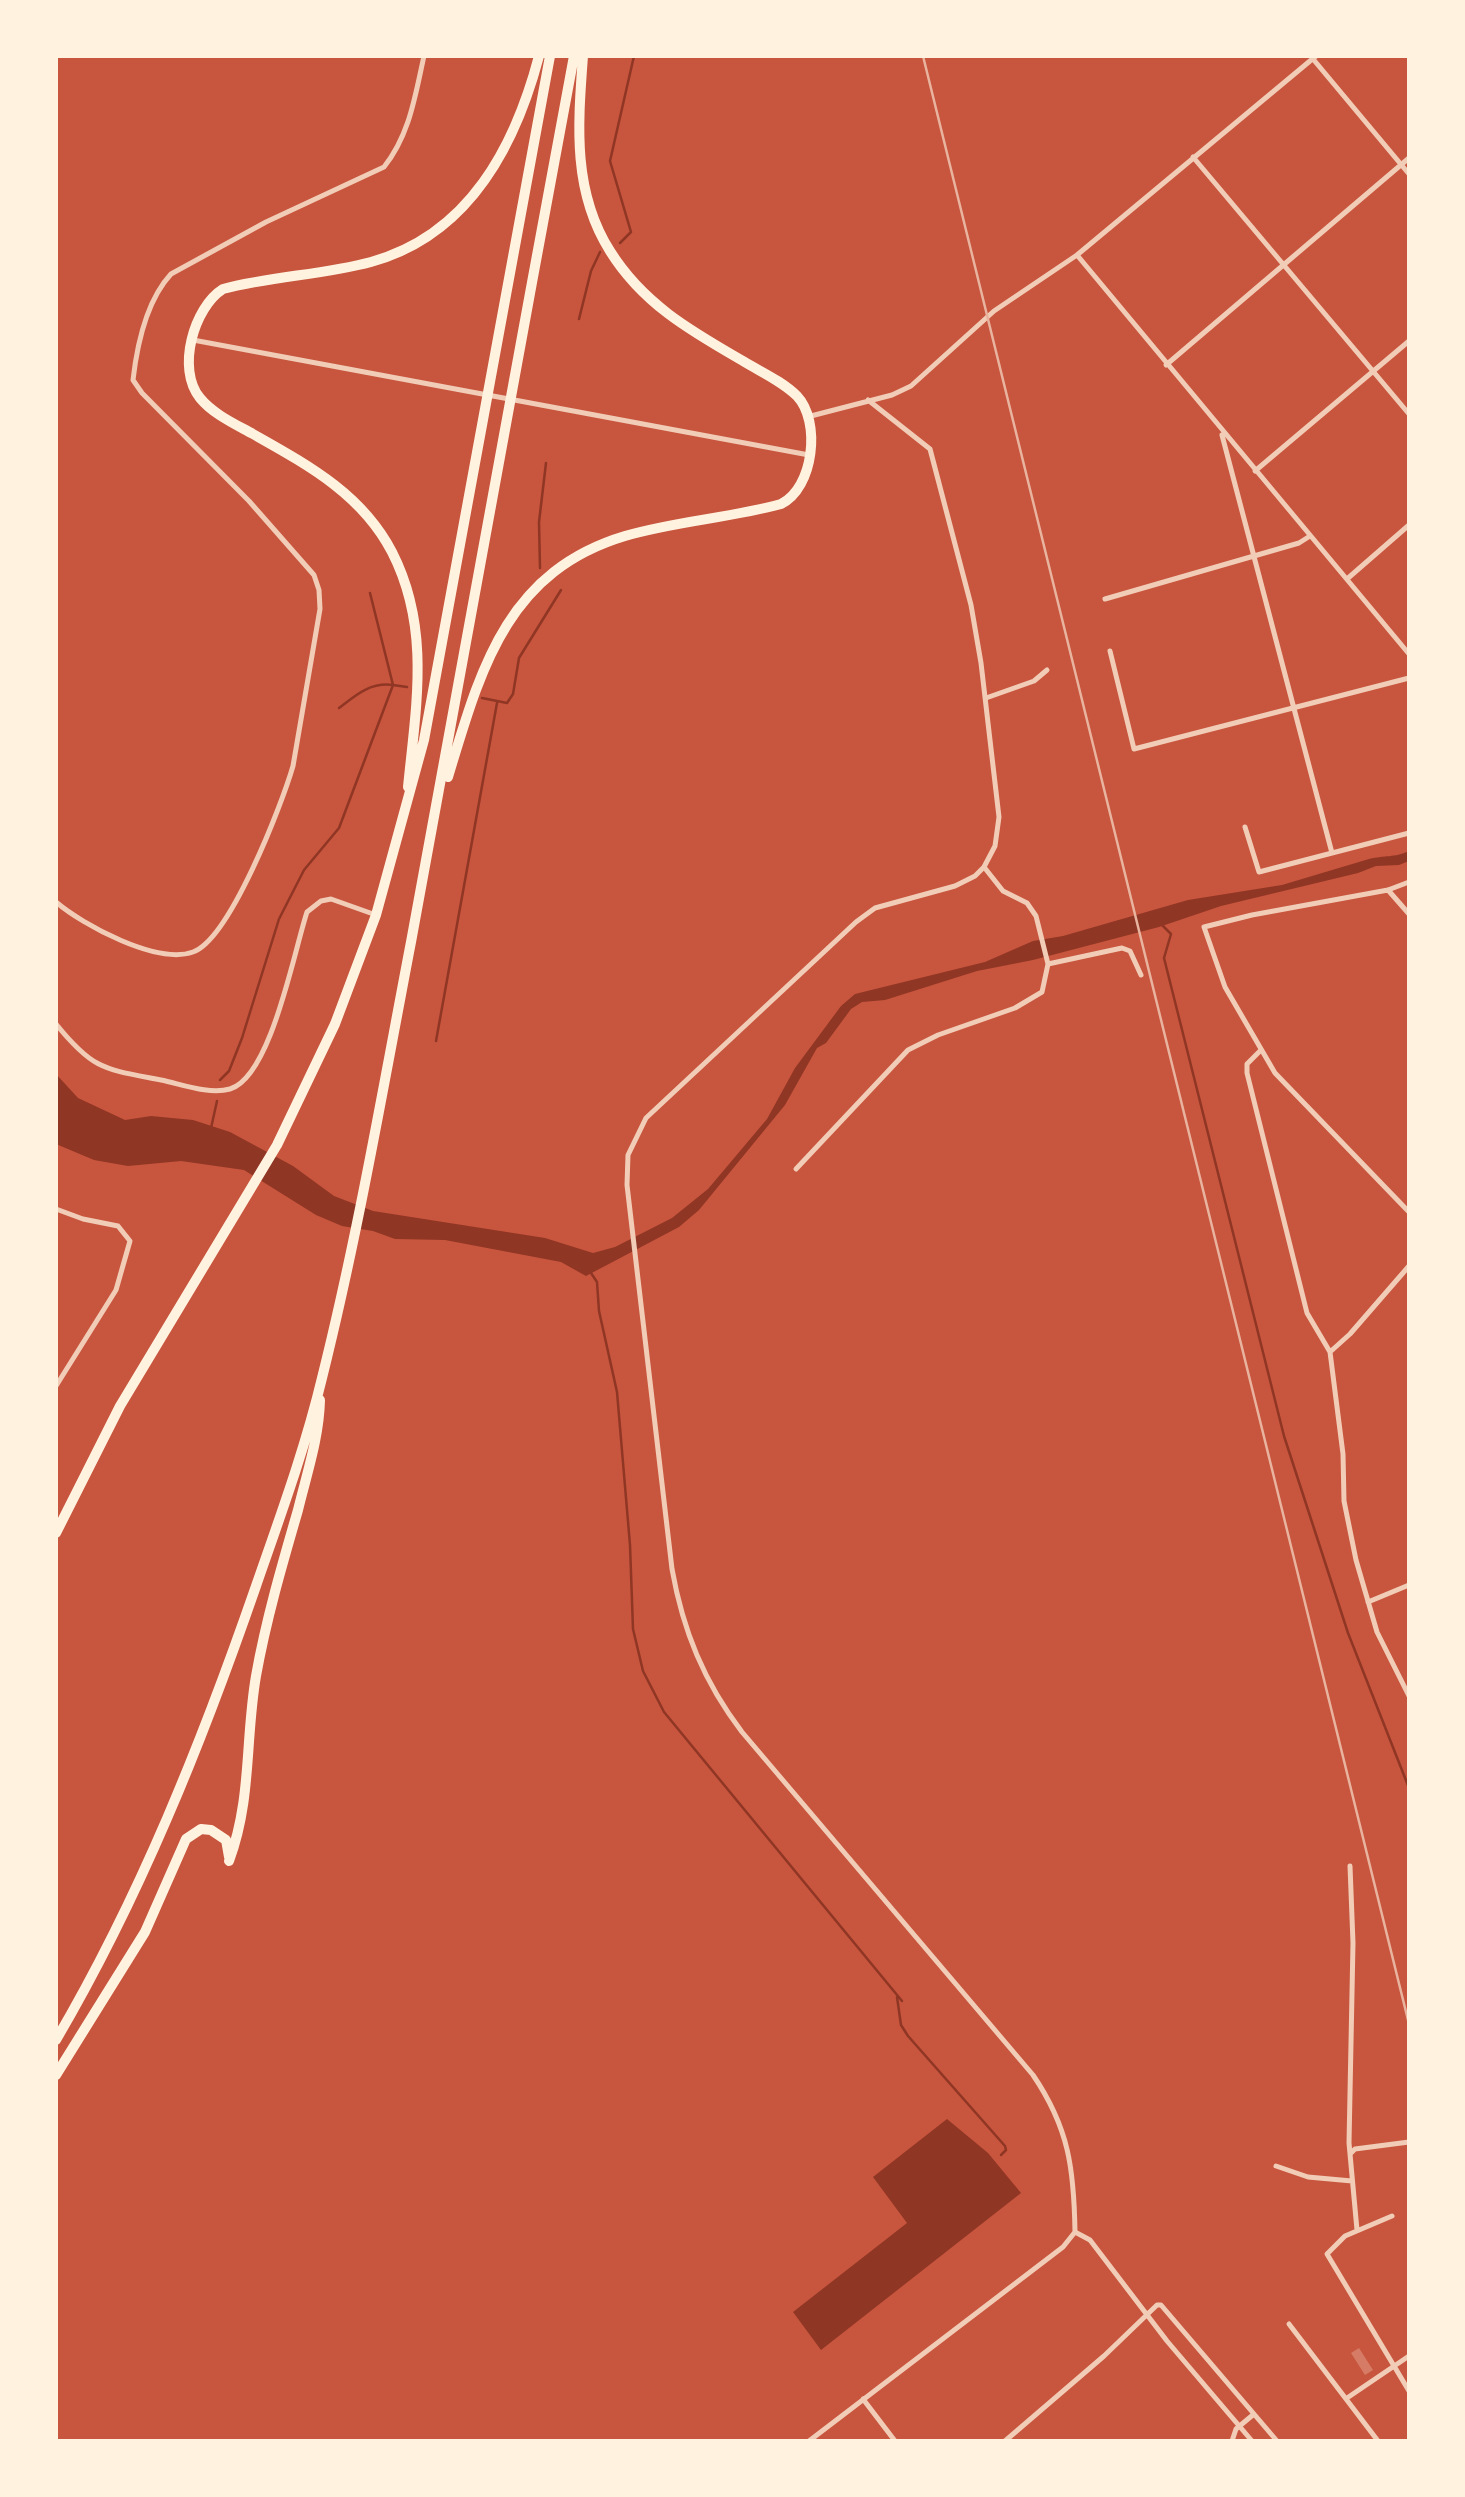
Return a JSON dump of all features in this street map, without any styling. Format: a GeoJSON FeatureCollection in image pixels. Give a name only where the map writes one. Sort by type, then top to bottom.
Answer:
{"type":"FeatureCollection","features":[{"type":"Feature","properties":{"kind":"highway"},"geometry":{"type":"LineString","coordinates":[[405,820],[419,669],[418,636],[402,575],[377,528],[347,494],[316,470],[224,417],[200,398],[192,384],[190,367],[193,340],[204,308],[213,296],[223,289],[374,261],[403,250],[449,221],[482,187],[508,146],[522,115],[539,56]]}},
{"type":"Feature","properties":{"kind":"highway"},"geometry":{"type":"LineString","coordinates":[[56,1533],[120,1406],[253,1189],[277,1145],[335,1024],[376,915],[405,820],[425,740],[550,56]]}},
{"type":"Feature","properties":{"kind":"highway"},"geometry":{"type":"LineString","coordinates":[[56,2040],[141,1875],[205,1727],[286,1499],[321,1382],[353,1244],[435,817],[574,56]]}},
{"type":"Feature","properties":{"kind":"highway"},"geometry":{"type":"LineString","coordinates":[[435,817],[487,657],[511,616],[528,596],[573,560],[624,536],[769,508],[790,500],[803,478],[809,454],[811,439],[807,417],[803,404],[790,389],[660,309],[628,277],[611,252],[592,215],[578,155],[583,56]]}},
{"type":"Feature","properties":{"kind":"highway"},"geometry":{"type":"LineString","coordinates":[[56,2075],[145,1932],[186,1839],[201,1829],[211,1830],[226,1840],[229,1861],[245,1808],[249,1727],[256,1677],[271,1608],[314,1450],[321,1382]]}},
{"type":"Feature","properties":{"kind":"street"},"geometry":{"type":"LineString","coordinates":[[56,902],[75,918],[115,937],[167,954],[194,952],[220,929],[242,891],[287,788],[320,609],[319,590],[314,575],[249,501],[142,393],[133,380],[135,358],[159,287],[171,274],[267,222],[384,167],[397,151],[410,123],[424,56]]}},
{"type":"Feature","properties":{"kind":"street"},"geometry":{"type":"LineString","coordinates":[[807,417],[892,395],[911,386],[1016,294],[1077,256],[1314,58],[1409,174]]}},
{"type":"Feature","properties":{"kind":"street"},"geometry":{"type":"LineString","coordinates":[[1194,157],[1409,414]]}},
{"type":"Feature","properties":{"kind":"street"},"geometry":{"type":"LineString","coordinates":[[1167,365],[1409,158]]}},
{"type":"Feature","properties":{"kind":"street"},"geometry":{"type":"LineString","coordinates":[[1077,256],[1221,432],[1409,654]]}},
{"type":"Feature","properties":{"kind":"street"},"geometry":{"type":"LineString","coordinates":[[193,340],[809,454]]}},
{"type":"Feature","properties":{"kind":"street"},"geometry":{"type":"LineString","coordinates":[[1255,471],[1409,341]]}},
{"type":"Feature","properties":{"kind":"street"},"geometry":{"type":"LineString","coordinates":[[809,2441],[1063,2247],[1075,2232],[1073,2177],[1068,2143],[1048,2097],[989,2022],[742,1732],[718,1699],[698,1663],[680,1610],[672,1569],[626,1170],[628,1155],[646,1118],[864,916],[895,902],[955,886],[985,867],[995,846],[999,817],[986,698],[971,605],[930,449],[868,400]]}},
{"type":"Feature","properties":{"kind":"street"},"geometry":{"type":"LineString","coordinates":[[1221,432],[1332,853]]}},
{"type":"Feature","properties":{"kind":"street"},"geometry":{"type":"LineString","coordinates":[[1347,579],[1409,525]]}},
{"type":"Feature","properties":{"kind":"street"},"geometry":{"type":"LineString","coordinates":[[1105,599],[1299,544],[1310,536]]}},
{"type":"Feature","properties":{"kind":"street"},"geometry":{"type":"LineString","coordinates":[[1110,651],[1134,749],[1409,678]]}},
{"type":"Feature","properties":{"kind":"street"},"geometry":{"type":"LineString","coordinates":[[986,698],[1034,681],[1047,670]]}},
{"type":"Feature","properties":{"kind":"street"},"geometry":{"type":"LineString","coordinates":[[1245,827],[1259,872],[1409,833]]}},
{"type":"Feature","properties":{"kind":"street"},"geometry":{"type":"LineString","coordinates":[[796,1169],[908,1050],[938,1035],[1027,1003],[1042,992],[1047,962],[1032,908],[1010,897],[985,867]]}},
{"type":"Feature","properties":{"kind":"street"},"geometry":{"type":"LineString","coordinates":[[1409,882],[1388,890],[1252,915],[1204,927],[1225,987],[1260,1051],[1300,1100],[1409,1212]]}},
{"type":"Feature","properties":{"kind":"street"},"geometry":{"type":"LineString","coordinates":[[1388,890],[1409,914]]}},
{"type":"Feature","properties":{"kind":"street"},"geometry":{"type":"LineString","coordinates":[[56,1024],[82,1056],[98,1065],[206,1089],[232,1089],[248,1078],[274,1026],[307,912],[312,906],[331,899],[376,915]]}},
{"type":"Feature","properties":{"kind":"street"},"geometry":{"type":"LineString","coordinates":[[1047,962],[1122,948],[1133,956],[1140,975]]}},
{"type":"Feature","properties":{"kind":"street"},"geometry":{"type":"LineString","coordinates":[[1260,1051],[1247,1064],[1250,1086],[1307,1313],[1331,1352],[1343,1454],[1344,1501],[1368,1602],[1383,1649],[1409,1696]]}},
{"type":"Feature","properties":{"kind":"street"},"geometry":{"type":"LineString","coordinates":[[56,1209],[83,1219],[118,1226],[130,1241],[116,1290],[56,1386]]}},
{"type":"Feature","properties":{"kind":"street"},"geometry":{"type":"LineString","coordinates":[[1331,1352],[1409,1266]]}},
{"type":"Feature","properties":{"kind":"street"},"geometry":{"type":"LineString","coordinates":[[1368,1602],[1409,1585]]}},
{"type":"Feature","properties":{"kind":"street"},"geometry":{"type":"LineString","coordinates":[[1350,1867],[1350,2154],[1357,2230]]}},
{"type":"Feature","properties":{"kind":"street"},"geometry":{"type":"LineString","coordinates":[[1350,2154],[1355,2149],[1409,2142]]}},
{"type":"Feature","properties":{"kind":"street"},"geometry":{"type":"LineString","coordinates":[[1276,2166],[1308,2177],[1352,2180]]}},
{"type":"Feature","properties":{"kind":"street"},"geometry":{"type":"LineString","coordinates":[[1392,2216],[1357,2230],[1329,2249],[1329,2260],[1409,2391]]}},
{"type":"Feature","properties":{"kind":"street"},"geometry":{"type":"LineString","coordinates":[[1075,2232],[1090,2240],[1252,2441]]}},
{"type":"Feature","properties":{"kind":"street"},"geometry":{"type":"LineString","coordinates":[[1005,2441],[1104,2356],[1147,2314],[1161,2305],[1277,2441]]}},
{"type":"Feature","properties":{"kind":"street"},"geometry":{"type":"LineString","coordinates":[[1289,2324],[1378,2441]]}},
{"type":"Feature","properties":{"kind":"street"},"geometry":{"type":"LineString","coordinates":[[1347,2398],[1409,2356]]}},
{"type":"Feature","properties":{"kind":"street"},"geometry":{"type":"LineString","coordinates":[[863,2399],[895,2441]]}},
{"type":"Feature","properties":{"kind":"street"},"geometry":{"type":"LineString","coordinates":[[1232,2441],[1239,2426],[1254,2414]]}},
{"type":"Feature","properties":{"kind":"shaded area"},"geometry":{"type":"Polygon","coordinates":[[[1409,851],[1409,861],[1399,865],[1376,866],[1358,873],[1221,906],[1159,927],[1033,960],[977,971],[885,1000],[862,1002],[851,1009],[826,1043],[817,1048],[785,1105],[699,1210],[679,1227],[586,1276],[561,1262],[445,1240],[395,1239],[373,1231],[342,1226],[316,1215],[244,1170],[181,1161],[128,1166],[94,1160],[56,1144],[56,1074],[78,1098],[125,1120],[151,1116],[193,1120],[230,1132],[293,1166],[334,1196],[373,1211],[545,1238],[593,1253],[615,1247],[672,1218],[708,1189],[767,1119],[795,1068],[841,1006],[855,994],[985,962],[1033,941],[1063,936],[1188,900],[1282,885],[1369,859],[1409,851]]]}},
{"type":"Feature","properties":{"kind":"shaded area"},"geometry":{"type":"Polygon","coordinates":[[[947,2119],[988,2153],[1021,2193],[821,2350],[793,2312],[907,2223],[873,2177],[947,2119]]]}},
{"type":"Feature","properties":{"kind":"building"},"geometry":{"type":"Polygon","coordinates":[[[1359,2348],[1373,2370],[1365,2375],[1351,2353],[1359,2348]]]}},
{"type":"Feature","properties":{"kind":"waterway"},"geometry":{"type":"LineString","coordinates":[[620,243],[631,232],[610,161],[634,56]]}},
{"type":"Feature","properties":{"kind":"waterway"},"geometry":{"type":"LineString","coordinates":[[579,319],[591,271],[600,252]]}},
{"type":"Feature","properties":{"kind":"waterway"},"geometry":{"type":"LineString","coordinates":[[540,568],[539,522],[546,463]]}},
{"type":"Feature","properties":{"kind":"waterway"},"geometry":{"type":"LineString","coordinates":[[482,698],[507,703],[513,694],[519,658],[561,590]]}},
{"type":"Feature","properties":{"kind":"waterway"},"geometry":{"type":"LineString","coordinates":[[339,708],[370,688],[393,685],[370,593]]}},
{"type":"Feature","properties":{"kind":"waterway"},"geometry":{"type":"LineString","coordinates":[[220,1080],[229,1071],[242,1038],[279,919],[304,870],[339,828],[393,685],[407,687]]}},
{"type":"Feature","properties":{"kind":"waterway"},"geometry":{"type":"LineString","coordinates":[[436,1041],[497,703]]}},
{"type":"Feature","properties":{"kind":"waterway"},"geometry":{"type":"LineString","coordinates":[[1161,924],[1171,934],[1164,958],[1284,1436],[1348,1633],[1409,1788]]}},
{"type":"Feature","properties":{"kind":"waterway"},"geometry":{"type":"LineString","coordinates":[[211,1128],[217,1101]]}},
{"type":"Feature","properties":{"kind":"waterway"},"geometry":{"type":"LineString","coordinates":[[591,1273],[597,1282],[599,1311],[617,1392],[630,1545],[633,1629],[643,1671],[664,1712],[902,2001]]}},
{"type":"Feature","properties":{"kind":"waterway"},"geometry":{"type":"LineString","coordinates":[[897,1997],[901,2025],[908,2036],[1005,2146],[1006,2150],[1001,2155]]}},
{"type":"Feature","properties":{"kind":"railway"},"geometry":{"type":"LineString","coordinates":[[923,56],[1409,2024]]}}]}
